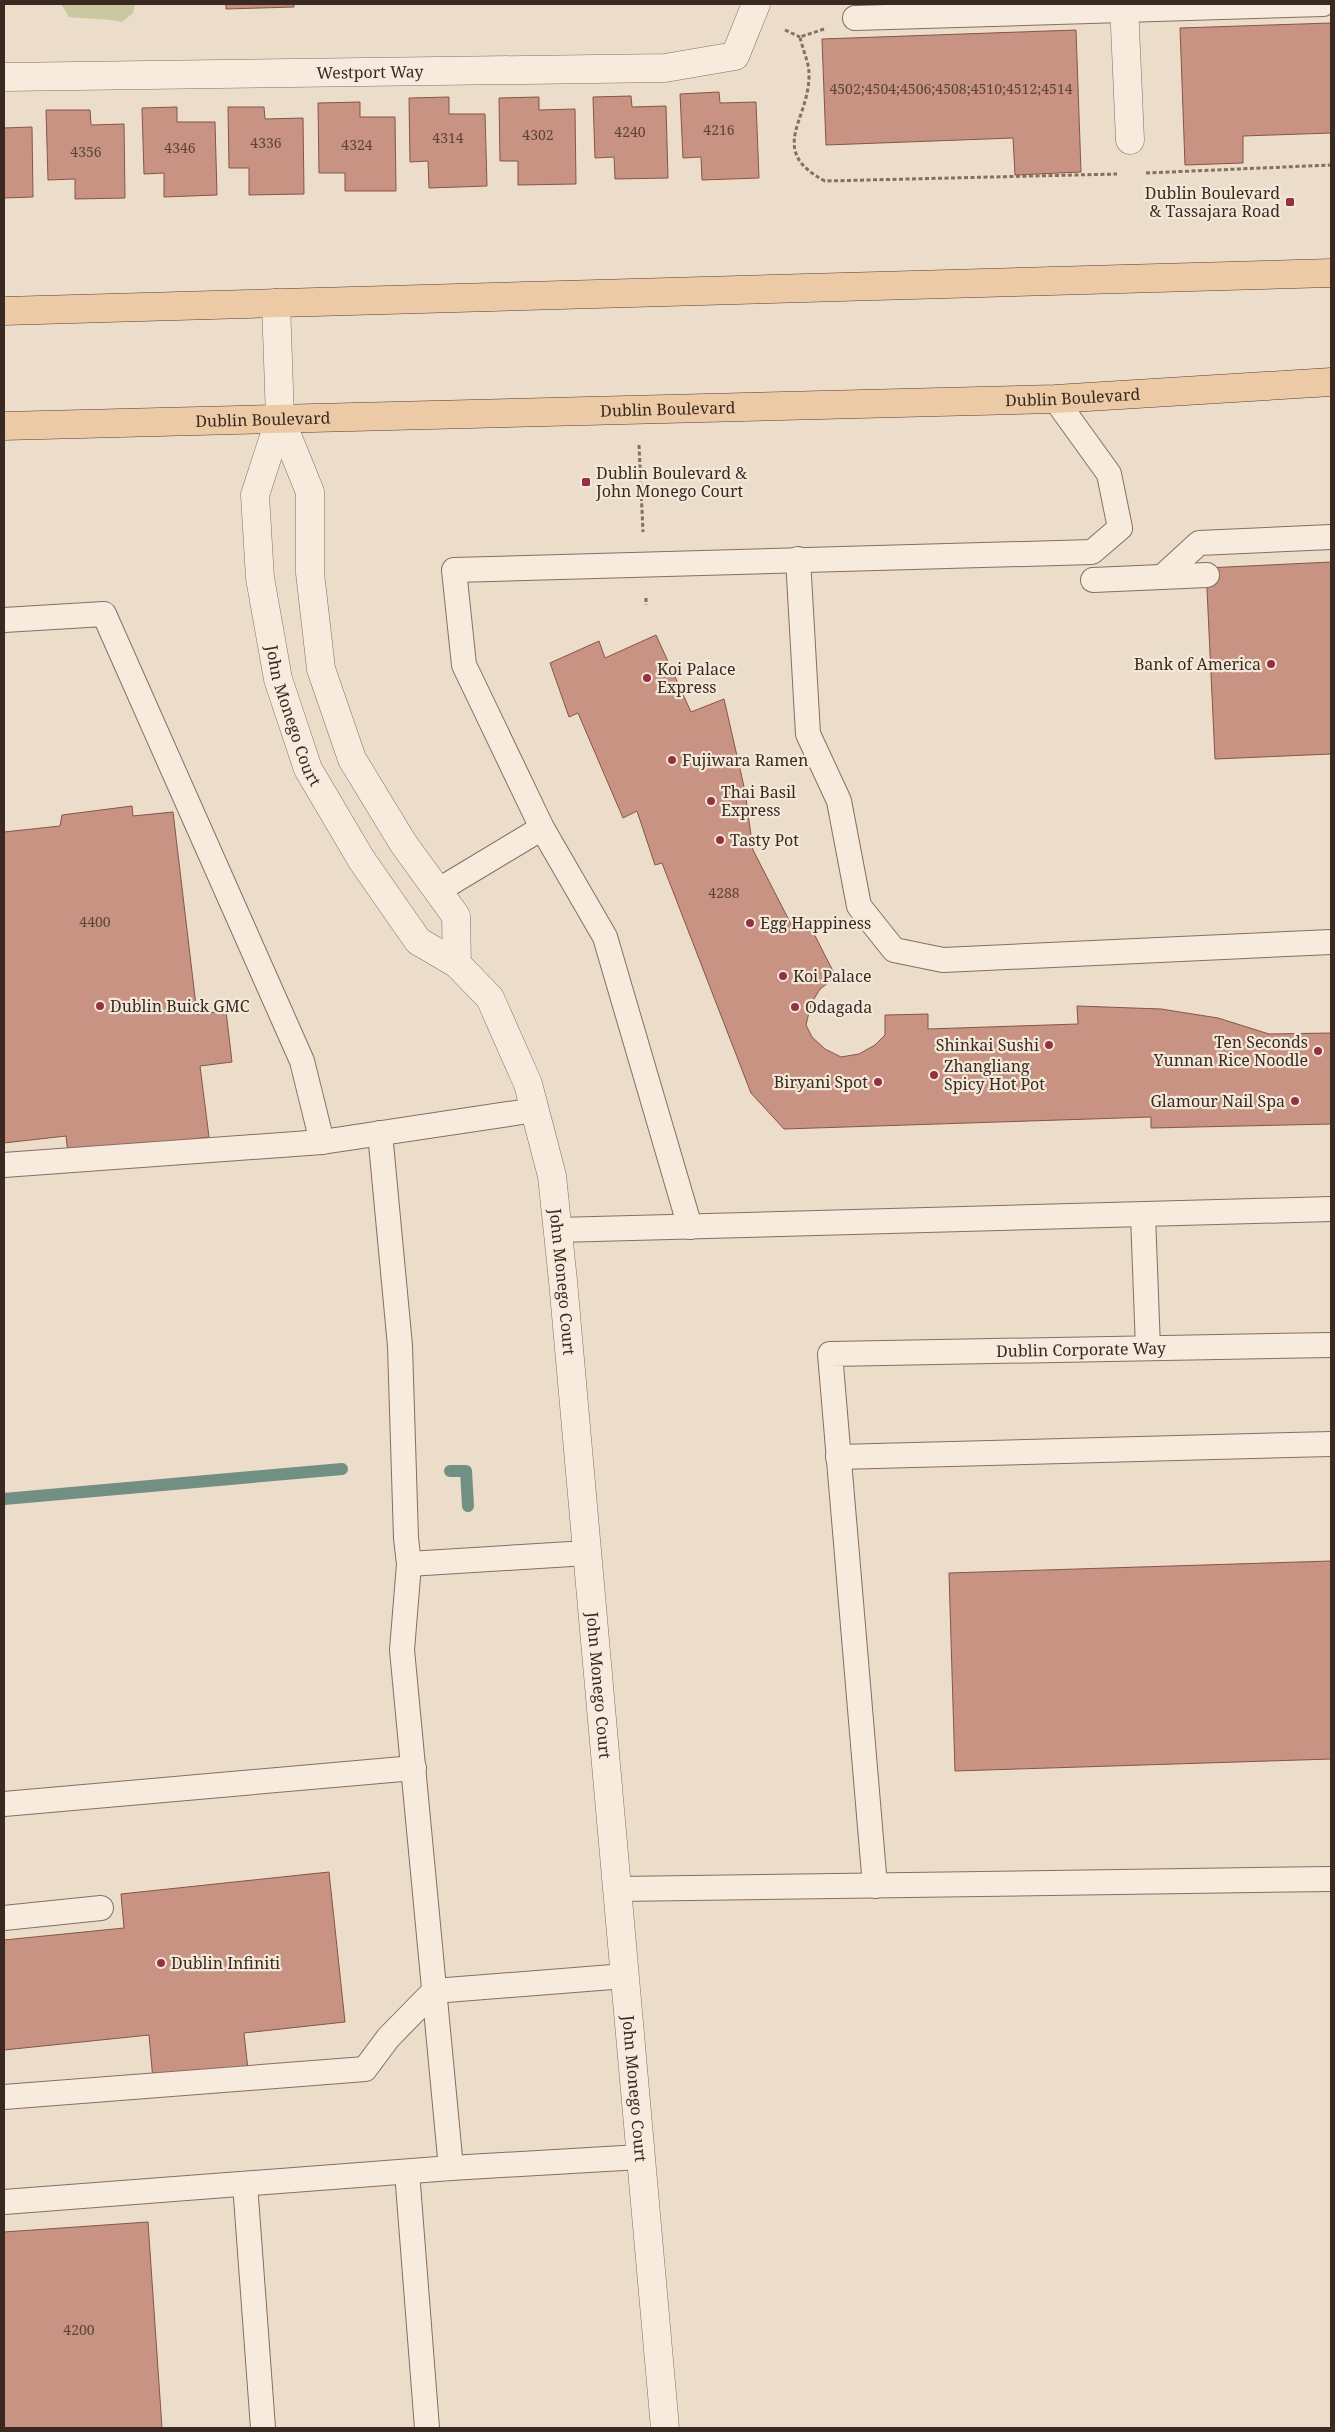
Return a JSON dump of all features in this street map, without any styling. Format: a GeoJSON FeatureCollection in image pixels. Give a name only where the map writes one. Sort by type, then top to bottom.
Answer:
{"type":"FeatureCollection","features":[{"type":"Feature","properties":{"kind":"main road"},"geometry":{"type":"LineString","coordinates":[[4,311],[1331,272]]}},
{"type":"Feature","properties":{"kind":"main road","name":"Dublin Boulevard"},"geometry":{"type":"LineString","coordinates":[[4,426],[1055,399],[1331,382]]}},
{"type":"Feature","properties":{"kind":"street","name":"Westport Way"},"geometry":{"type":"LineString","coordinates":[[4,77],[665,68],[735,56],[756,4]]}},
{"type":"Feature","properties":{"kind":"street"},"geometry":{"type":"LineString","coordinates":[[1124,7],[1130,140]]}},
{"type":"Feature","properties":{"kind":"street","name":"John Monego Court"},"geometry":{"type":"LineString","coordinates":[[276,303],[280,418],[255,495],[260,578],[278,679],[308,769],[361,859],[418,941],[457,964],[490,998],[528,1084],[552,1176],[665,2428]]}},
{"type":"Feature","properties":{"kind":"street","name":"John Monego Court"},"geometry":{"type":"LineString","coordinates":[[280,418],[310,492],[310,573],[321,669],[352,759],[403,843],[439,890],[456,916],[457,964]]}},
{"type":"Feature","properties":{"kind":"lane"},"geometry":{"type":"LineString","coordinates":[[855,18],[1124,7],[1323,4]]}},
{"type":"Feature","properties":{"kind":"lane"},"geometry":{"type":"LineString","coordinates":[[690,1227],[604,937],[542,828],[464,665],[454,570],[1092,552],[1120,528],[1109,474],[1055,399]]}},
{"type":"Feature","properties":{"kind":"lane"},"geometry":{"type":"LineString","coordinates":[[1164,576],[1199,543],[1331,537]]}},
{"type":"Feature","properties":{"kind":"lane"},"geometry":{"type":"LineString","coordinates":[[798,559],[808,734],[839,801],[859,906],[894,950],[943,960],[1331,942]]}},
{"type":"Feature","properties":{"kind":"lane"},"geometry":{"type":"LineString","coordinates":[[1093,580],[1206,575]]}},
{"type":"Feature","properties":{"kind":"lane"},"geometry":{"type":"LineString","coordinates":[[4,620],[104,614],[302,1060],[322,1142]]}},
{"type":"Feature","properties":{"kind":"lane"},"geometry":{"type":"LineString","coordinates":[[439,890],[542,828]]}},
{"type":"Feature","properties":{"kind":"lane"},"geometry":{"type":"LineString","coordinates":[[4,1165],[322,1142],[535,1110]]}},
{"type":"Feature","properties":{"kind":"lane"},"geometry":{"type":"LineString","coordinates":[[380,1133],[400,1346],[406,1538],[409,1564],[402,1650],[451,2168]]}},
{"type":"Feature","properties":{"kind":"lane"},"geometry":{"type":"LineString","coordinates":[[558,1230],[1331,1209]]}},
{"type":"Feature","properties":{"kind":"lane"},"geometry":{"type":"LineString","coordinates":[[1143,1215],[1148,1348]]}},
{"type":"Feature","properties":{"kind":"lane","name":"Dublin Corporate Way"},"geometry":{"type":"LineString","coordinates":[[838,1457],[830,1354],[1331,1345]]}},
{"type":"Feature","properties":{"kind":"lane"},"geometry":{"type":"LineString","coordinates":[[875,1886],[838,1457],[1331,1444]]}},
{"type":"Feature","properties":{"kind":"lane"},"geometry":{"type":"LineString","coordinates":[[409,1564],[587,1553]]}},
{"type":"Feature","properties":{"kind":"lane"},"geometry":{"type":"LineString","coordinates":[[4,1804],[414,1768]]}},
{"type":"Feature","properties":{"kind":"lane"},"geometry":{"type":"LineString","coordinates":[[617,1889],[1331,1879]]}},
{"type":"Feature","properties":{"kind":"lane"},"geometry":{"type":"LineString","coordinates":[[4,1918],[101,1908]]}},
{"type":"Feature","properties":{"kind":"lane"},"geometry":{"type":"LineString","coordinates":[[4,2097],[365,2069],[388,2038],[434,1991],[625,1976]]}},
{"type":"Feature","properties":{"kind":"lane"},"geometry":{"type":"LineString","coordinates":[[4,2202],[451,2168],[640,2157]]}},
{"type":"Feature","properties":{"kind":"lane"},"geometry":{"type":"LineString","coordinates":[[407,2172],[426,2428]]}},
{"type":"Feature","properties":{"kind":"lane"},"geometry":{"type":"LineString","coordinates":[[245,2184],[263,2428]]}},
{"type":"Feature","properties":{"kind":"path"},"geometry":{"type":"LineString","coordinates":[[855,18],[800,37],[809,73],[806,100],[794,141],[798,160],[809,172],[825,181],[1126,174]]}},
{"type":"Feature","properties":{"kind":"path"},"geometry":{"type":"LineString","coordinates":[[1136,173],[1331,165]]}},
{"type":"Feature","properties":{"kind":"path"},"geometry":{"type":"LineString","coordinates":[[636,410],[646,605]]}},
{"type":"Feature","properties":{"kind":"shaded area"},"geometry":{"type":"Polygon","coordinates":[[[61,4],[135,4],[133,13],[122,22],[69,17],[61,4]]]}},
{"type":"Feature","properties":{"kind":"building"},"geometry":{"type":"Polygon","coordinates":[[[226,4],[294,4],[294,7],[226,9],[226,4]]]}},
{"type":"Feature","properties":{"kind":"building"},"geometry":{"type":"Polygon","coordinates":[[[1331,23],[1331,133],[1243,136],[1243,163],[1185,165],[1180,28],[1331,23]]]}},
{"type":"Feature","properties":{"kind":"building"},"geometry":{"type":"Polygon","coordinates":[[[1076,30],[1081,172],[1015,175],[1013,138],[826,145],[822,39],[1076,30]]]}},
{"type":"Feature","properties":{"kind":"building"},"geometry":{"type":"Polygon","coordinates":[[[719,92],[720,103],[756,102],[759,178],[702,180],[701,157],[683,158],[680,94],[719,92]]]}},
{"type":"Feature","properties":{"kind":"building"},"geometry":{"type":"Polygon","coordinates":[[[631,96],[632,107],[666,106],[668,178],[615,179],[614,157],[595,158],[593,97],[631,96]]]}},
{"type":"Feature","properties":{"kind":"building"},"geometry":{"type":"Polygon","coordinates":[[[449,97],[449,114],[485,114],[487,186],[429,188],[428,161],[410,162],[409,98],[449,97]]]}},
{"type":"Feature","properties":{"kind":"building"},"geometry":{"type":"Polygon","coordinates":[[[539,97],[539,110],[575,109],[576,184],[518,185],[518,161],[500,161],[499,98],[539,97]]]}},
{"type":"Feature","properties":{"kind":"building"},"geometry":{"type":"Polygon","coordinates":[[[360,102],[360,117],[395,117],[396,191],[345,191],[345,173],[319,173],[318,103],[360,102]]]}},
{"type":"Feature","properties":{"kind":"building"},"geometry":{"type":"Polygon","coordinates":[[[177,107],[177,122],[215,122],[217,195],[164,197],[164,173],[144,174],[142,108],[177,107]]]}},
{"type":"Feature","properties":{"kind":"building"},"geometry":{"type":"Polygon","coordinates":[[[228,107],[264,107],[265,119],[303,118],[304,194],[249,195],[249,168],[229,168],[228,107]]]}},
{"type":"Feature","properties":{"kind":"building"},"geometry":{"type":"Polygon","coordinates":[[[46,110],[90,110],[91,125],[124,124],[125,198],[75,199],[75,179],[48,180],[46,110]]]}},
{"type":"Feature","properties":{"kind":"building"},"geometry":{"type":"Polygon","coordinates":[[[32,127],[33,197],[4,198],[4,128],[32,127]]]}},
{"type":"Feature","properties":{"kind":"building","name":"Bank of America"},"geometry":{"type":"Polygon","coordinates":[[[1331,562],[1331,754],[1215,759],[1206,568],[1331,562]]]}},
{"type":"Feature","properties":{"kind":"building"},"geometry":{"type":"Polygon","coordinates":[[[656,635],[691,712],[724,699],[745,791],[753,850],[793,928],[807,920],[836,977],[820,989],[811,1004],[806,1025],[812,1037],[825,1049],[841,1057],[859,1054],[875,1045],[885,1035],[885,1015],[928,1014],[928,1029],[1078,1024],[1077,1006],[1161,1009],[1218,1018],[1269,1034],[1331,1033],[1331,1124],[1151,1128],[1151,1117],[784,1129],[751,1093],[662,863],[655,865],[637,811],[623,818],[578,713],[569,717],[550,663],[599,641],[605,658],[656,635]]]}},
{"type":"Feature","properties":{"kind":"building"},"geometry":{"type":"Polygon","coordinates":[[[132,806],[133,816],[173,812],[197,1014],[226,1011],[232,1062],[200,1066],[209,1137],[68,1154],[66,1136],[4,1143],[4,832],[60,826],[62,815],[132,806]]]}},
{"type":"Feature","properties":{"kind":"building"},"geometry":{"type":"Polygon","coordinates":[[[1331,1561],[1331,1759],[955,1771],[949,1573],[1331,1561]]]}},
{"type":"Feature","properties":{"kind":"building"},"geometry":{"type":"Polygon","coordinates":[[[329,1872],[345,2022],[244,2033],[248,2070],[153,2080],[149,2035],[4,2050],[4,1940],[124,1928],[121,1894],[329,1872]]]}},
{"type":"Feature","properties":{"kind":"building"},"geometry":{"type":"Polygon","coordinates":[[[148,2222],[162,2428],[4,2428],[4,2232],[148,2222]]]}},
{"type":"Feature","properties":{"kind":"waterway"},"geometry":{"type":"LineString","coordinates":[[4,1499],[342,1469]]}},
{"type":"Feature","properties":{"kind":"waterway"},"geometry":{"type":"LineString","coordinates":[[450,1471],[466,1471],[468,1506]]}},
{"type":"Feature","properties":{"kind":"place","name":"Dublin Boulevard & Tassajara Road"},"geometry":{"type":"Point","coordinates":[1290,202]}},
{"type":"Feature","properties":{"kind":"place","name":"Dublin Boulevard & John Monego Court"},"geometry":{"type":"Point","coordinates":[586,482]}},
{"type":"Feature","properties":{"kind":"place","name":"Bank of America"},"geometry":{"type":"Point","coordinates":[1271,664]}},
{"type":"Feature","properties":{"kind":"place","name":"Koi Palace Express"},"geometry":{"type":"Point","coordinates":[647,678]}},
{"type":"Feature","properties":{"kind":"place","name":"Fujiwara Ramen"},"geometry":{"type":"Point","coordinates":[672,760]}},
{"type":"Feature","properties":{"kind":"place","name":"Thai Basil Express"},"geometry":{"type":"Point","coordinates":[711,801]}},
{"type":"Feature","properties":{"kind":"place","name":"Tasty Pot"},"geometry":{"type":"Point","coordinates":[720,840]}},
{"type":"Feature","properties":{"kind":"place","name":"Egg Happiness"},"geometry":{"type":"Point","coordinates":[750,923]}},
{"type":"Feature","properties":{"kind":"place","name":"Koi Palace"},"geometry":{"type":"Point","coordinates":[783,976]}},
{"type":"Feature","properties":{"kind":"place","name":"Dublin Buick GMC"},"geometry":{"type":"Point","coordinates":[100,1006]}},
{"type":"Feature","properties":{"kind":"place","name":"Odagada"},"geometry":{"type":"Point","coordinates":[795,1007]}},
{"type":"Feature","properties":{"kind":"place","name":"Shinkai Sushi"},"geometry":{"type":"Point","coordinates":[1049,1045]}},
{"type":"Feature","properties":{"kind":"place","name":"Ten Seconds Yunnan Rice Noodle"},"geometry":{"type":"Point","coordinates":[1318,1051]}},
{"type":"Feature","properties":{"kind":"place","name":"Zhangliang Spicy Hot Pot"},"geometry":{"type":"Point","coordinates":[934,1075]}},
{"type":"Feature","properties":{"kind":"place","name":"Biryani Spot"},"geometry":{"type":"Point","coordinates":[878,1082]}},
{"type":"Feature","properties":{"kind":"place","name":"Glamour Nail Spa"},"geometry":{"type":"Point","coordinates":[1295,1101]}},
{"type":"Feature","properties":{"kind":"place","name":"Dublin Infiniti"},"geometry":{"type":"Point","coordinates":[161,1963]}}]}
